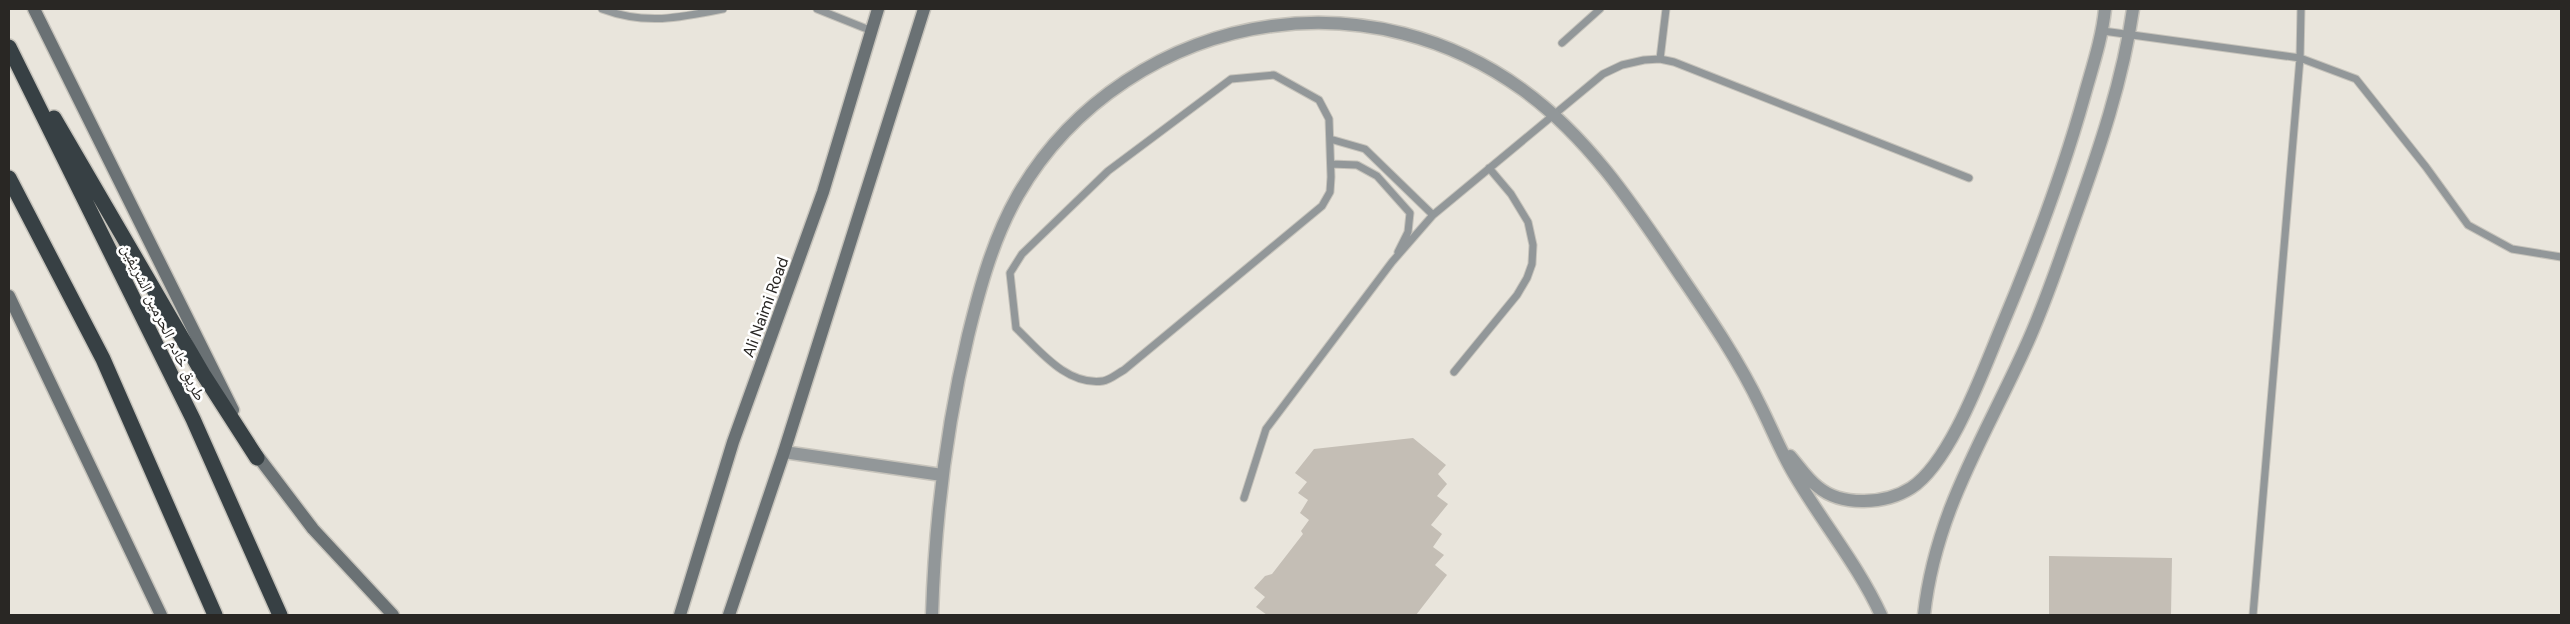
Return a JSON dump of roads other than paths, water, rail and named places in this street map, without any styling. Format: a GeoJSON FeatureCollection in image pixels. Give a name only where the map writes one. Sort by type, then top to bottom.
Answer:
{"type":"FeatureCollection","features":[{"type":"Feature","properties":{"kind":"highway"},"geometry":{"type":"LineString","coordinates":[[9,40],[203,374],[257,458]]}},
{"type":"Feature","properties":{"kind":"highway","name":"طريق خادم الحرمين الشريفين"},"geometry":{"type":"LineString","coordinates":[[9,47],[193,419],[280,615]]}},
{"type":"Feature","properties":{"kind":"highway"},"geometry":{"type":"LineString","coordinates":[[9,178],[103,360],[214,614]]}},
{"type":"Feature","properties":{"kind":"main road"},"geometry":{"type":"LineString","coordinates":[[34,9],[257,458],[313,529],[393,615]]}},
{"type":"Feature","properties":{"kind":"main road","name":"Ali Naimi Road"},"geometry":{"type":"LineString","coordinates":[[680,615],[733,442],[823,192],[878,9]]}},
{"type":"Feature","properties":{"kind":"main road"},"geometry":{"type":"LineString","coordinates":[[729,615],[784,452],[924,9]]}},
{"type":"Feature","properties":{"kind":"main road"},"geometry":{"type":"LineString","coordinates":[[9,296],[161,615]]}},
{"type":"Feature","properties":{"kind":"street"},"geometry":{"type":"LineString","coordinates":[[1775,439],[1819,488],[1839,497],[1863,501],[1882,500],[1911,488],[1929,472],[1944,450],[1983,371],[2033,254],[2059,182],[2103,31],[2105,9]]}},
{"type":"Feature","properties":{"kind":"street"},"geometry":{"type":"LineString","coordinates":[[1924,615],[1926,592],[1941,529],[1959,483],[2026,347],[2053,280],[2088,182],[2129,36],[2133,9]]}},
{"type":"Feature","properties":{"kind":"street"},"geometry":{"type":"LineString","coordinates":[[932,615],[936,535],[942,475],[952,410],[985,270],[999,233],[1018,194],[1044,158],[1098,101],[1127,79],[1182,49],[1210,39],[1251,29],[1321,22],[1362,25],[1395,31],[1442,45],[1488,66],[1553,114],[1604,168],[1660,243],[1715,323],[1761,406],[1775,439],[1794,475],[1870,592],[1881,615]]}},
{"type":"Feature","properties":{"kind":"street"},"geometry":{"type":"LineString","coordinates":[[784,452],[942,475]]}},
{"type":"Feature","properties":{"kind":"lane"},"geometry":{"type":"LineString","coordinates":[[602,9],[624,17],[672,19],[723,9]]}},
{"type":"Feature","properties":{"kind":"lane"},"geometry":{"type":"LineString","coordinates":[[817,9],[872,31]]}},
{"type":"Feature","properties":{"kind":"lane"},"geometry":{"type":"LineString","coordinates":[[1562,43],[1600,9]]}},
{"type":"Feature","properties":{"kind":"lane"},"geometry":{"type":"LineString","coordinates":[[1660,59],[1666,9]]}},
{"type":"Feature","properties":{"kind":"lane"},"geometry":{"type":"LineString","coordinates":[[2253,615],[2300,58],[2301,9]]}},
{"type":"Feature","properties":{"kind":"lane"},"geometry":{"type":"LineString","coordinates":[[2103,31],[2300,58],[2356,79],[2426,168],[2468,226],[2512,248],[2561,257]]}},
{"type":"Feature","properties":{"kind":"lane"},"geometry":{"type":"LineString","coordinates":[[1244,498],[1266,429],[1392,262],[1433,215],[1603,74],[1622,65],[1660,59],[1674,62],[1744,87],[1970,178]]}},
{"type":"Feature","properties":{"kind":"lane"},"geometry":{"type":"LineString","coordinates":[[1274,74],[1319,100],[1329,119],[1330,139],[1330,192],[1322,206],[1124,370],[1104,381],[1077,379],[1054,364],[1016,328],[1010,273],[1022,254],[1108,171],[1230,79],[1274,74]]}},
{"type":"Feature","properties":{"kind":"lane"},"geometry":{"type":"LineString","coordinates":[[1330,139],[1365,149],[1433,215]]}},
{"type":"Feature","properties":{"kind":"lane"},"geometry":{"type":"LineString","coordinates":[[1331,164],[1357,165],[1377,176],[1410,213],[1408,232],[1392,262]]}},
{"type":"Feature","properties":{"kind":"lane"},"geometry":{"type":"LineString","coordinates":[[1454,372],[1517,294],[1527,278],[1532,264],[1534,245],[1528,222],[1511,194],[1488,168]]}}]}
